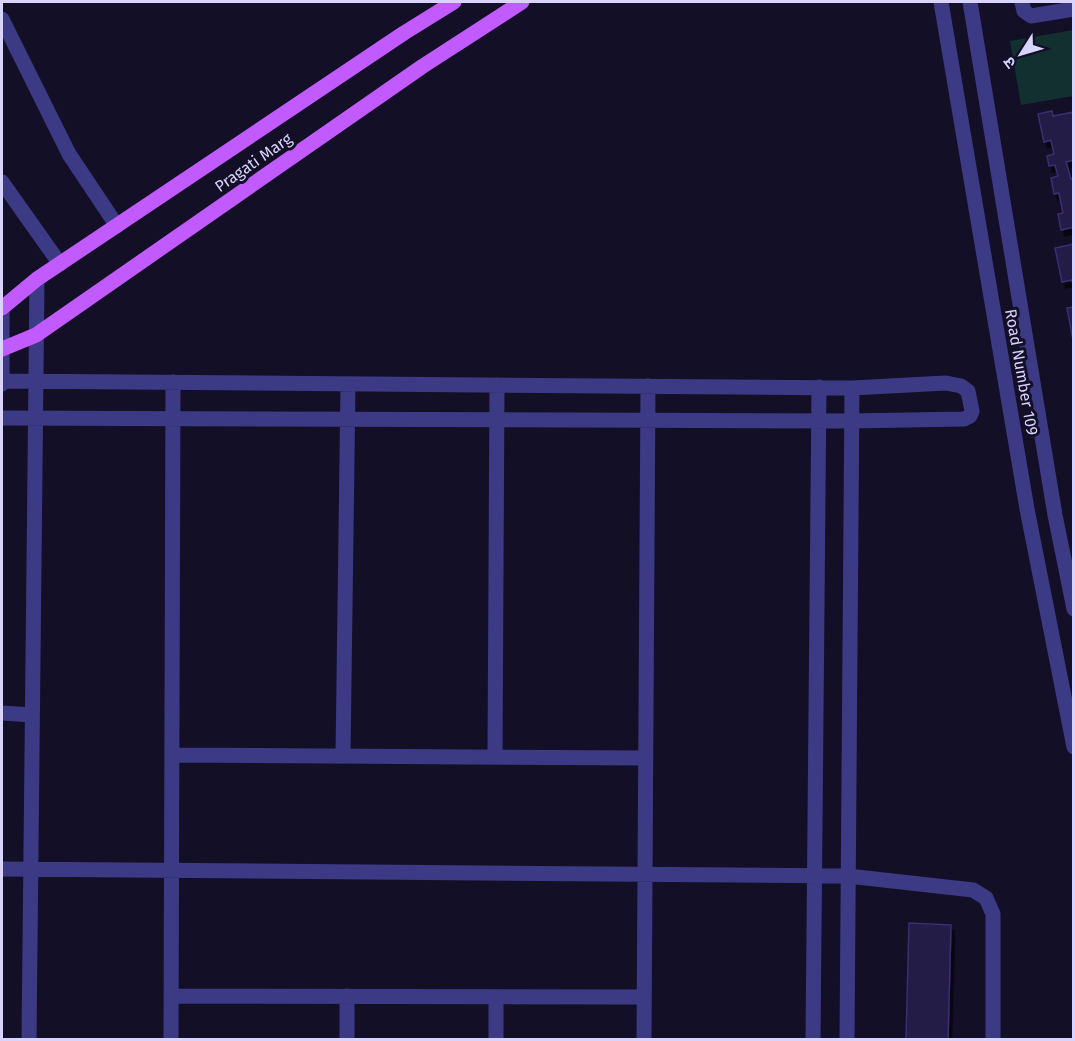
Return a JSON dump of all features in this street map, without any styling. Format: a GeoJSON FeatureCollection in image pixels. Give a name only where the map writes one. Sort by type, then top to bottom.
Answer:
{"type":"FeatureCollection","features":[{"type":"Feature","properties":{"kind":"main road","name":"Pragati Marg"},"geometry":{"type":"LineString","coordinates":[[2,308],[37,279],[404,33],[454,2]]}},
{"type":"Feature","properties":{"kind":"main road","name":"Pragati Marg"},"geometry":{"type":"LineString","coordinates":[[2,349],[36,335],[423,66],[522,2]]}},
{"type":"Feature","properties":{"kind":"street","name":"Road Number 109"},"geometry":{"type":"LineString","coordinates":[[941,2],[1027,509],[1074,747]]}},
{"type":"Feature","properties":{"kind":"street","name":"Road Number 109"},"geometry":{"type":"LineString","coordinates":[[970,2],[1055,515],[1071,580],[1074,609]]}},
{"type":"Feature","properties":{"kind":"street"},"geometry":{"type":"LineString","coordinates":[[1022,2],[1024,10],[1031,16],[1074,9]]}},
{"type":"Feature","properties":{"kind":"street"},"geometry":{"type":"LineString","coordinates":[[2,19],[69,154],[117,226]]}},
{"type":"Feature","properties":{"kind":"street"},"geometry":{"type":"LineString","coordinates":[[2,182],[60,264]]}},
{"type":"Feature","properties":{"kind":"street"},"geometry":{"type":"LineString","coordinates":[[29,1040],[37,279]]}},
{"type":"Feature","properties":{"kind":"street"},"geometry":{"type":"LineString","coordinates":[[2,308],[2,382],[852,388],[946,383],[968,390],[972,411],[970,416],[964,419],[851,421],[2,418]]}},
{"type":"Feature","properties":{"kind":"street"},"geometry":{"type":"LineString","coordinates":[[171,1040],[173,382]]}},
{"type":"Feature","properties":{"kind":"street"},"geometry":{"type":"LineString","coordinates":[[343,756],[348,384]]}},
{"type":"Feature","properties":{"kind":"street"},"geometry":{"type":"LineString","coordinates":[[495,757],[497,385]]}},
{"type":"Feature","properties":{"kind":"street"},"geometry":{"type":"LineString","coordinates":[[644,1040],[648,386]]}},
{"type":"Feature","properties":{"kind":"street"},"geometry":{"type":"LineString","coordinates":[[813,1040],[819,387]]}},
{"type":"Feature","properties":{"kind":"street"},"geometry":{"type":"LineString","coordinates":[[847,1040],[852,388]]}},
{"type":"Feature","properties":{"kind":"street"},"geometry":{"type":"LineString","coordinates":[[1042,585],[1071,580]]}},
{"type":"Feature","properties":{"kind":"street"},"geometry":{"type":"LineString","coordinates":[[2,713],[33,715]]}},
{"type":"Feature","properties":{"kind":"street"},"geometry":{"type":"LineString","coordinates":[[172,755],[646,758]]}},
{"type":"Feature","properties":{"kind":"street"},"geometry":{"type":"LineString","coordinates":[[2,869],[848,876],[973,890],[986,898],[993,914],[993,1040]]}},
{"type":"Feature","properties":{"kind":"street"},"geometry":{"type":"LineString","coordinates":[[171,996],[644,997]]}},
{"type":"Feature","properties":{"kind":"street"},"geometry":{"type":"LineString","coordinates":[[347,996],[347,1040]]}},
{"type":"Feature","properties":{"kind":"street"},"geometry":{"type":"LineString","coordinates":[[496,997],[496,1040]]}},
{"type":"Feature","properties":{"kind":"green space"},"geometry":{"type":"Polygon","coordinates":[[[1073,30],[1073,96],[1021,105],[1010,41],[1073,30]]]}},
{"type":"Feature","properties":{"kind":"building"},"geometry":{"type":"Polygon","coordinates":[[[1052,111],[1053,116],[1074,112],[1074,160],[1066,162],[1071,179],[1074,178],[1074,227],[1061,230],[1058,214],[1063,213],[1059,193],[1054,194],[1051,178],[1058,176],[1055,165],[1049,166],[1047,156],[1054,154],[1051,140],[1044,142],[1038,114],[1052,111]]]}},
{"type":"Feature","properties":{"kind":"building"},"geometry":{"type":"Polygon","coordinates":[[[1074,244],[1074,288],[1072,280],[1062,282],[1055,248],[1074,244]]]}},
{"type":"Feature","properties":{"kind":"building"},"geometry":{"type":"Polygon","coordinates":[[[1074,307],[1074,340],[1073,340],[1067,308],[1074,307]]]}},
{"type":"Feature","properties":{"kind":"building"},"geometry":{"type":"Polygon","coordinates":[[[909,923],[951,925],[948,1040],[906,1040],[909,923]]]}}]}
